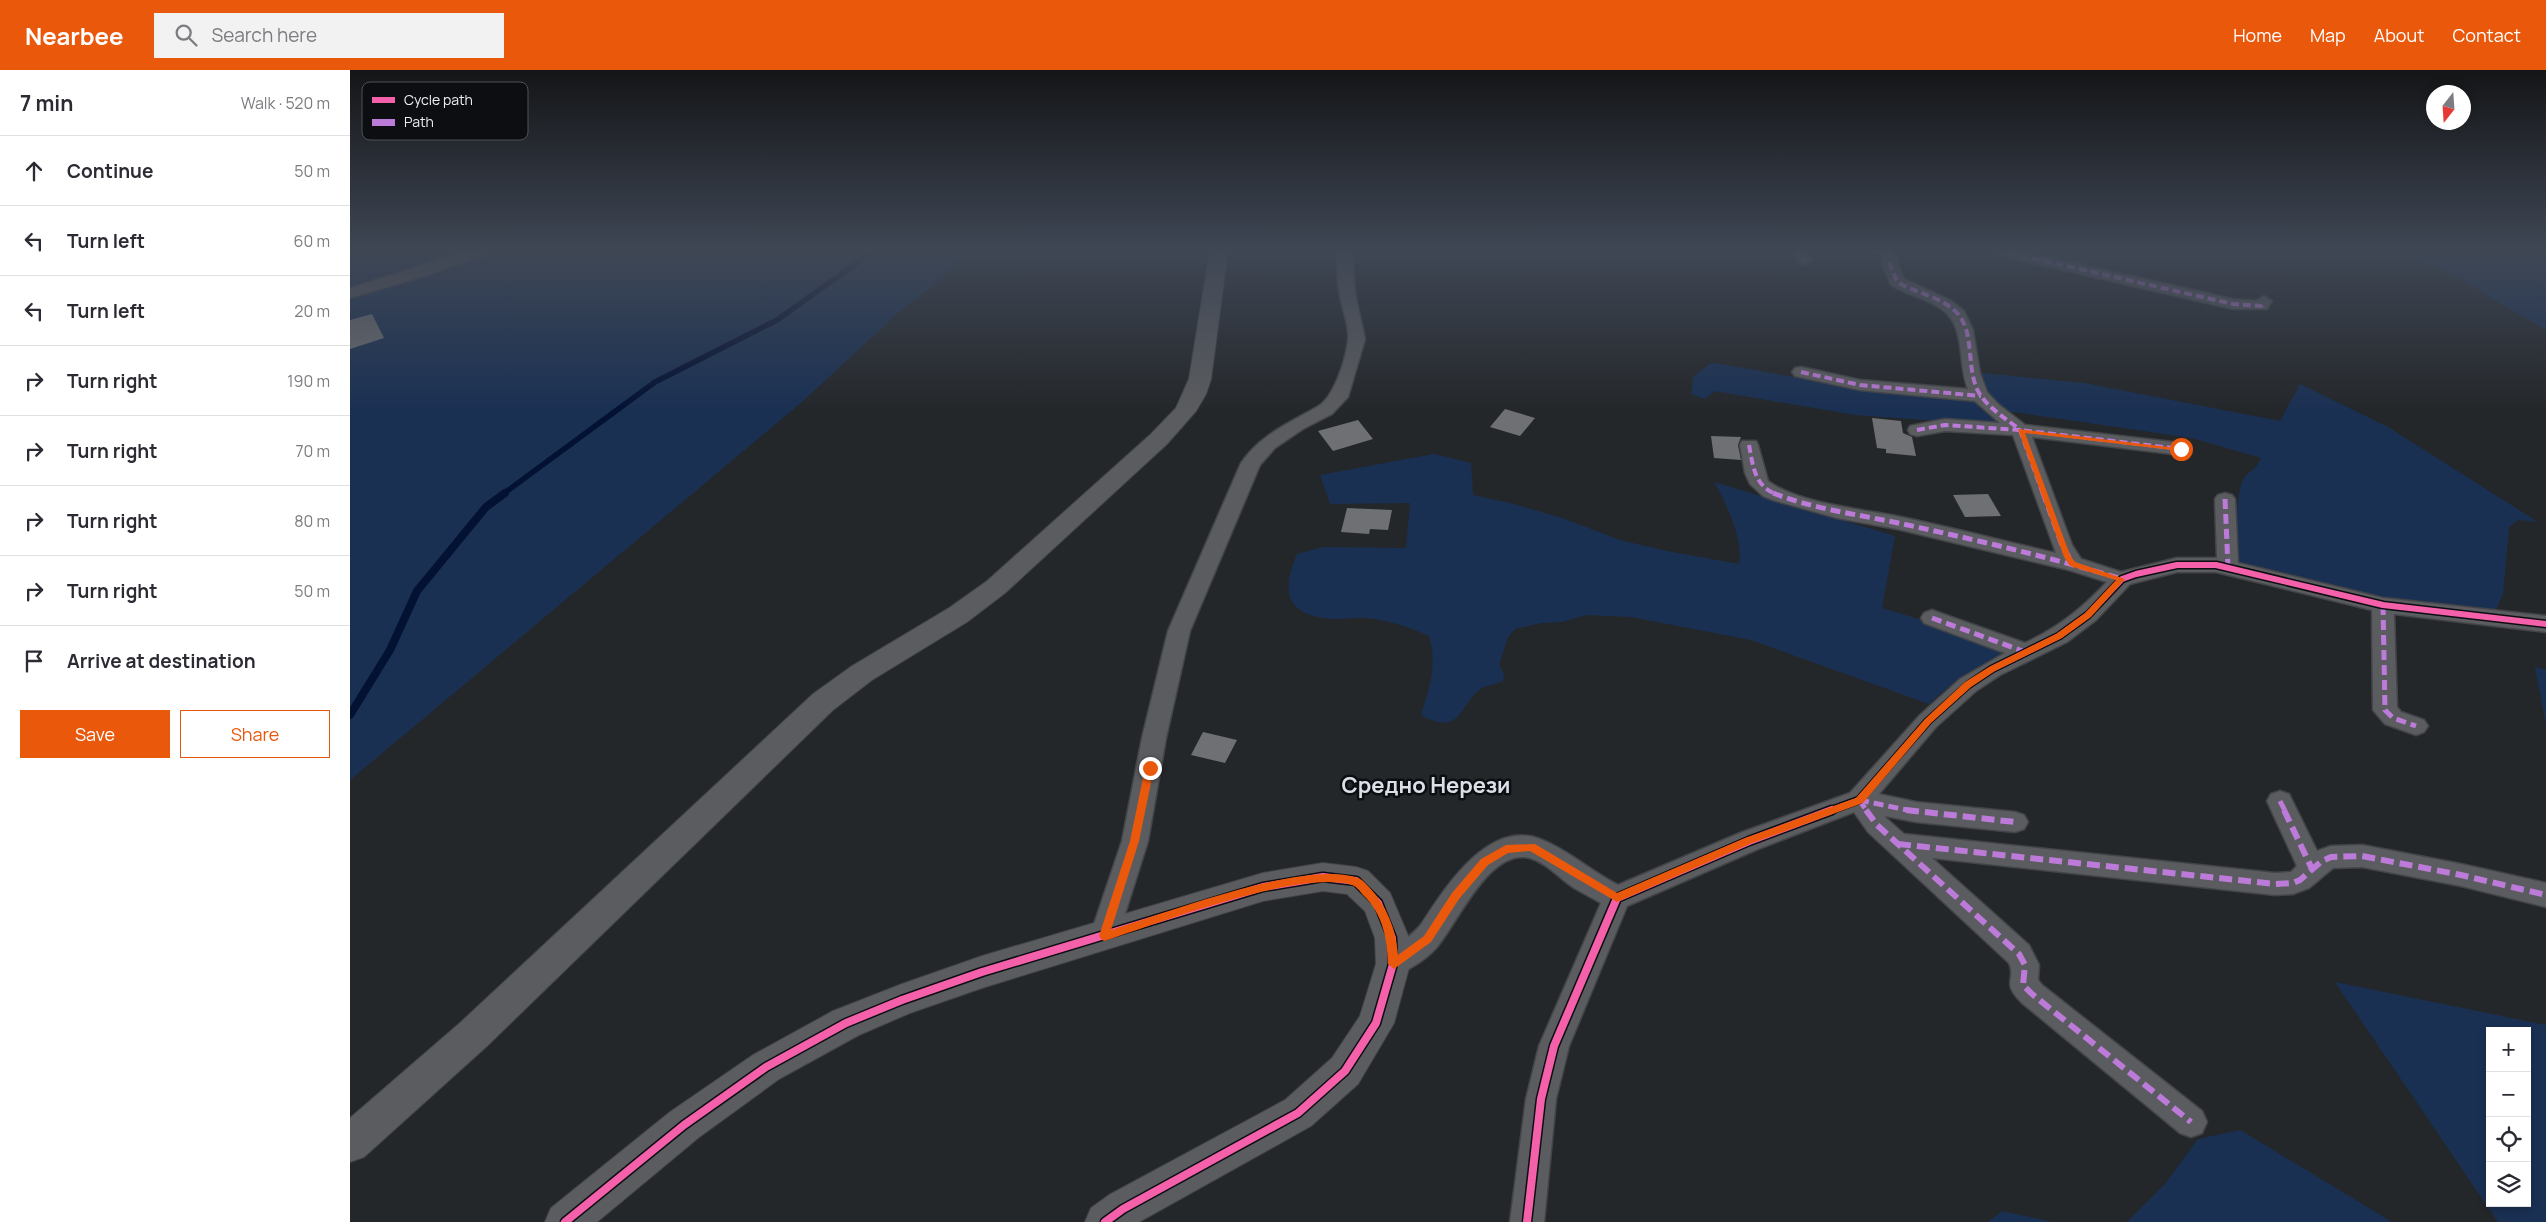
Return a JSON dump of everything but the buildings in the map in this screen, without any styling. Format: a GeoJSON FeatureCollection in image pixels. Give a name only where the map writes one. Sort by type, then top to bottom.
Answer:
{"type":"FeatureCollection","features":[{"type":"Feature","properties":{"kind":"street"},"geometry":{"type":"LineString","coordinates":[[350,1143],[474,1034],[822,702],[862,673],[958,615],[996,587],[1159,439],[1185,411],[1195,394],[1208,335],[1212,304]]}},
{"type":"Feature","properties":{"kind":"street"},"geometry":{"type":"LineString","coordinates":[[1104,936],[1135,841],[1154,738],[1179,630],[1251,463],[1268,444],[1296,424],[1326,410],[1339,397],[1357,340],[1349,304]]}},
{"type":"Feature","properties":{"kind":"street"},"geometry":{"type":"LineString","coordinates":[[1943,304],[1960,318],[1973,381],[1981,396],[1998,413],[2020,430],[2062,545],[2073,564]]}},
{"type":"Feature","properties":{"kind":"street"},"geometry":{"type":"LineString","coordinates":[[2232,304],[2257,307],[2262,306],[2263,304]]}},
{"type":"Feature","properties":{"kind":"street"},"geometry":{"type":"LineString","coordinates":[[1801,372],[1867,386],[1981,396]]}},
{"type":"Feature","properties":{"kind":"street"},"geometry":{"type":"LineString","coordinates":[[1917,430],[1945,425],[2020,430],[2181,449]]}},
{"type":"Feature","properties":{"kind":"street"},"geometry":{"type":"LineString","coordinates":[[1749,445],[1755,473],[1760,484],[1770,492],[1780,496],[1837,512],[1897,523],[1976,543],[2073,564],[2122,579],[2177,565],[2205,564],[2228,567],[2383,605],[2546,624]]}},
{"type":"Feature","properties":{"kind":"street"},"geometry":{"type":"LineString","coordinates":[[2225,499],[2228,567]]}},
{"type":"Feature","properties":{"kind":"street"},"geometry":{"type":"LineString","coordinates":[[1527,1222],[1541,1099],[1554,1046],[1617,898],[1748,841],[1860,800],[1945,704],[1980,676],[2059,636],[2088,615],[2122,579]]}},
{"type":"Feature","properties":{"kind":"street"},"geometry":{"type":"LineString","coordinates":[[2383,605],[2383,662],[2386,710],[2393,718],[2416,726]]}},
{"type":"Feature","properties":{"kind":"street"},"geometry":{"type":"LineString","coordinates":[[1932,618],[2028,653]]}},
{"type":"Feature","properties":{"kind":"street"},"geometry":{"type":"LineString","coordinates":[[1860,800],[1916,812],[2014,822]]}},
{"type":"Feature","properties":{"kind":"street"},"geometry":{"type":"LineString","coordinates":[[1860,800],[1877,825],[2019,954],[2025,965],[2023,985],[2032,994],[2191,1122]]}},
{"type":"Feature","properties":{"kind":"street"},"geometry":{"type":"LineString","coordinates":[[2280,801],[2313,871]]}},
{"type":"Feature","properties":{"kind":"street"},"geometry":{"type":"LineString","coordinates":[[1898,844],[2254,884],[2293,883],[2313,871],[2322,861],[2331,857],[2362,856],[2461,875],[2546,895]]}},
{"type":"Feature","properties":{"kind":"street"},"geometry":{"type":"LineString","coordinates":[[1394,964],[1428,939],[1455,896],[1484,862],[1506,849],[1531,847],[1617,898]]}},
{"type":"Feature","properties":{"kind":"street"},"geometry":{"type":"LineString","coordinates":[[565,1222],[684,1125],[766,1067],[846,1023],[982,972],[1264,887],[1323,877],[1356,881],[1378,903],[1392,938],[1394,964],[1376,1023],[1345,1071],[1298,1114],[1123,1209],[1105,1222]]}},
{"type":"Feature","properties":{"kind":"shaded area"},"geometry":{"type":"Polygon","coordinates":[[[350,304],[910,304],[802,402],[350,780],[350,304]]]}},
{"type":"Feature","properties":{"kind":"shaded area"},"geometry":{"type":"Polygon","coordinates":[[[2501,304],[2546,304],[2546,330],[2501,304]]]}},
{"type":"Feature","properties":{"kind":"shaded area"},"geometry":{"type":"Polygon","coordinates":[[[1716,363],[1832,384],[1967,398],[1979,403],[2009,426],[1855,415],[1715,391],[1705,399],[1691,394],[1693,377],[1709,364],[1716,363]]]}},
{"type":"Feature","properties":{"kind":"shaded area"},"geometry":{"type":"Polygon","coordinates":[[[1982,373],[2084,383],[2280,421],[2300,384],[2388,427],[2538,522],[2518,520],[2509,527],[2503,594],[2494,614],[2414,604],[2329,586],[2233,562],[2241,484],[2244,478],[2258,465],[2261,458],[2192,438],[2000,410],[1991,401],[1978,375],[1982,373]]]}},
{"type":"Feature","properties":{"kind":"shaded area"},"geometry":{"type":"Polygon","coordinates":[[[1434,454],[1471,463],[1473,495],[1514,504],[1565,519],[1620,540],[1739,564],[1739,544],[1733,522],[1714,482],[1895,536],[1882,608],[1945,627],[2011,652],[1978,668],[1938,695],[1929,704],[1751,640],[1631,617],[1586,615],[1562,622],[1541,623],[1515,629],[1508,637],[1499,665],[1504,674],[1503,681],[1484,687],[1476,693],[1453,720],[1445,723],[1435,721],[1421,715],[1433,666],[1432,646],[1429,636],[1384,621],[1363,618],[1336,619],[1308,614],[1298,609],[1292,602],[1289,592],[1289,582],[1297,554],[1323,547],[1406,548],[1410,503],[1330,504],[1320,475],[1434,454]]]}},
{"type":"Feature","properties":{"kind":"shaded area"},"geometry":{"type":"Polygon","coordinates":[[[2535,667],[2546,670],[2546,725],[2535,667]]]}},
{"type":"Feature","properties":{"kind":"shaded area"},"geometry":{"type":"Polygon","coordinates":[[[2335,982],[2546,1025],[2546,1222],[2498,1222],[2488,1207],[2531,1207],[2531,1027],[2486,1027],[2486,1204],[2335,982]]]}},
{"type":"Feature","properties":{"kind":"shaded area"},"geometry":{"type":"Polygon","coordinates":[[[2240,1130],[2392,1222],[2127,1222],[2165,1184],[2198,1139],[2240,1130]]]}},
{"type":"Feature","properties":{"kind":"shaded area"},"geometry":{"type":"Polygon","coordinates":[[[2002,1211],[2052,1222],[1988,1222],[2002,1211]]]}},
{"type":"Feature","properties":{"kind":"waterway"},"geometry":{"type":"LineString","coordinates":[[503,494],[655,382],[777,320],[800,304]]}},
{"type":"Feature","properties":{"kind":"waterway"},"geometry":{"type":"LineString","coordinates":[[350,715],[390,650],[417,591],[486,507],[505,493]]}},
{"type":"Feature","properties":{"kind":"marked path"},"geometry":{"type":"LineString","coordinates":[[1945,304],[1958,314],[1962,321],[1974,383],[1978,392],[1992,408],[2020,430]]}},
{"type":"Feature","properties":{"kind":"marked path"},"geometry":{"type":"LineString","coordinates":[[2232,304],[2261,306],[2262,304]]}},
{"type":"Feature","properties":{"kind":"marked path"},"geometry":{"type":"LineString","coordinates":[[1801,372],[1860,385],[1981,396]]}},
{"type":"Feature","properties":{"kind":"marked path"},"geometry":{"type":"LineString","coordinates":[[1917,430],[1945,425],[2020,430]]}},
{"type":"Feature","properties":{"kind":"marked path"},"geometry":{"type":"LineString","coordinates":[[2073,564],[2062,545],[2020,430],[2181,449]]}},
{"type":"Feature","properties":{"kind":"marked path"},"geometry":{"type":"LineString","coordinates":[[1749,445],[1755,473],[1760,484],[1770,492],[1780,496],[1837,512],[1897,523],[2073,564],[2122,579]]}},
{"type":"Feature","properties":{"kind":"marked path"},"geometry":{"type":"LineString","coordinates":[[2225,499],[2228,567]]}},
{"type":"Feature","properties":{"kind":"marked path"},"geometry":{"type":"LineString","coordinates":[[2383,605],[2385,710],[2393,718],[2416,726]]}},
{"type":"Feature","properties":{"kind":"marked path"},"geometry":{"type":"LineString","coordinates":[[1932,618],[2028,653]]}},
{"type":"Feature","properties":{"kind":"marked path"},"geometry":{"type":"LineString","coordinates":[[1859,800],[1877,825],[2019,954],[2025,965],[2023,985],[2032,994],[2191,1122]]}},
{"type":"Feature","properties":{"kind":"marked path"},"geometry":{"type":"LineString","coordinates":[[1859,800],[1916,812],[2015,822]]}},
{"type":"Feature","properties":{"kind":"marked path"},"geometry":{"type":"LineString","coordinates":[[2280,801],[2313,871]]}},
{"type":"Feature","properties":{"kind":"marked path"},"geometry":{"type":"LineString","coordinates":[[1898,844],[2275,884],[2293,883],[2300,880],[2322,861],[2331,857],[2362,856],[2461,875],[2546,895]]}},
{"type":"Feature","properties":{"kind":"cycle path"},"geometry":{"type":"LineString","coordinates":[[1527,1222],[1541,1099],[1554,1046],[1617,898],[1749,841],[1859,800],[1928,721],[1968,685],[1992,669],[2059,636],[2088,615],[2122,579],[2177,565],[2216,565],[2383,605],[2546,624]]}},
{"type":"Feature","properties":{"kind":"cycle path"},"geometry":{"type":"LineString","coordinates":[[565,1222],[684,1125],[766,1067],[846,1023],[902,1000],[982,972],[1263,887],[1323,877],[1356,881],[1378,903],[1392,938],[1393,964],[1376,1023],[1345,1071],[1298,1113],[1123,1209],[1105,1222]]}},
{"type":"Feature","properties":{"kind":"district","name":"Средно Нерези"},"geometry":{"type":"Point","coordinates":[1426,785]}},
{"type":"Feature","properties":{"kind":"route"},"geometry":{"type":"LineString","coordinates":[[1150,768],[1135,841],[1104,936],[1264,887],[1323,877],[1356,881],[1378,903],[1392,938],[1394,964],[1428,939],[1455,896],[1484,862],[1506,849],[1531,847],[1554,858],[1584,880],[1617,898],[1748,841],[1860,800],[1928,721],[1968,684],[1992,669],[2028,653],[2059,636],[2096,608],[2122,579],[2073,564],[2066,555],[2035,465],[2020,430],[2052,432],[2181,449]]}}]}
